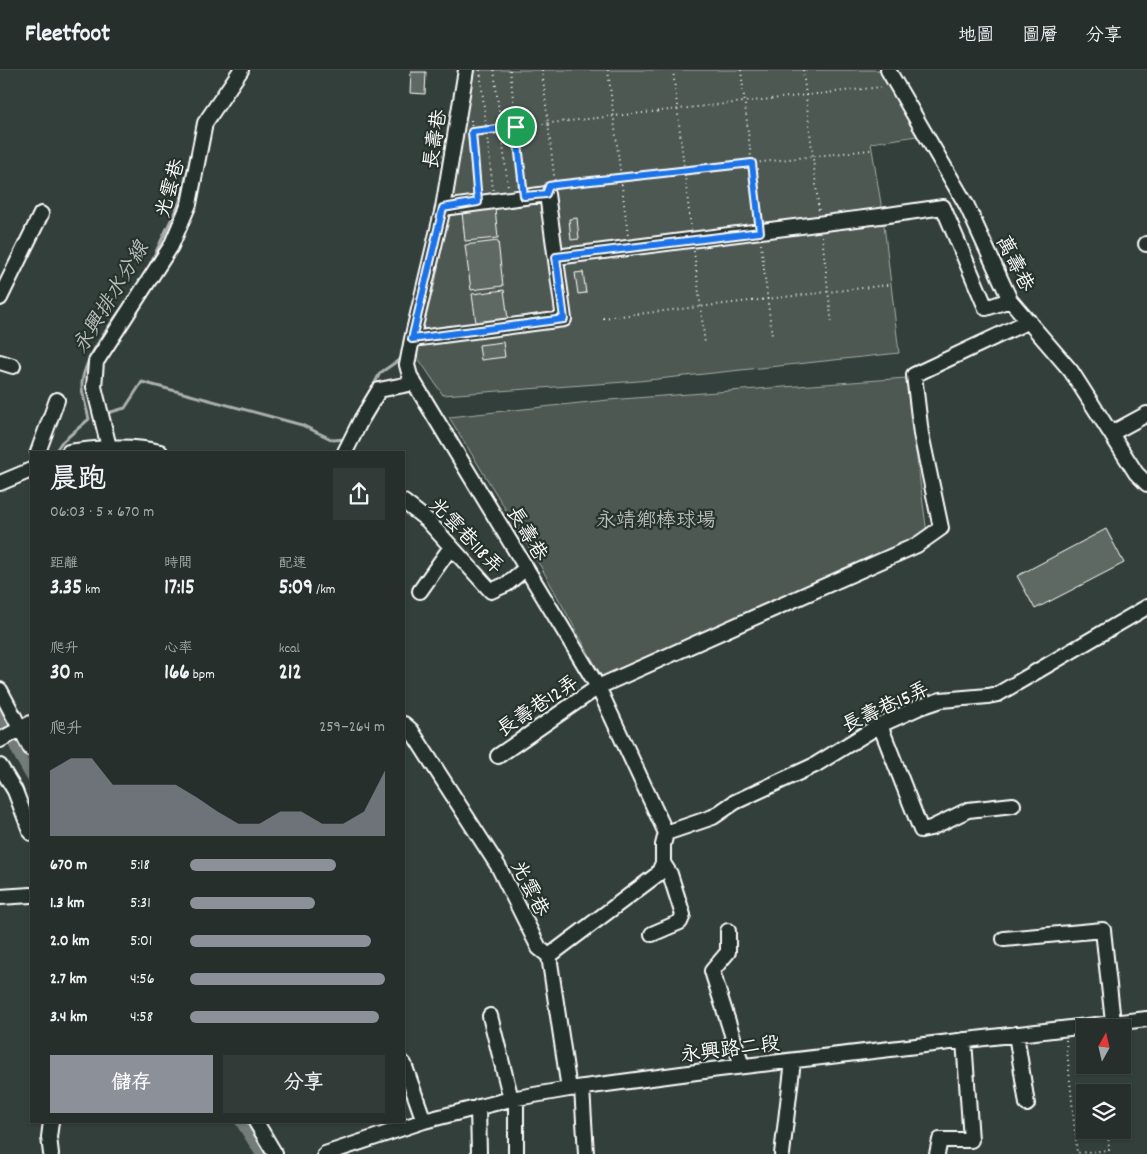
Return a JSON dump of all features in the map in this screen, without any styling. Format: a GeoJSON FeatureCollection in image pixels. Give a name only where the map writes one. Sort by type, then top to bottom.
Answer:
{"type":"FeatureCollection","features":[{"type":"Feature","properties":{"kind":"street","name":"光雲巷"},"geometry":{"type":"LineString","coordinates":[[109,450],[94,387],[96,362],[171,246],[189,204],[206,123],[241,70]]}},
{"type":"Feature","properties":{"kind":"street","name":"長壽巷"},"geometry":{"type":"LineString","coordinates":[[466,70],[443,208],[407,365],[414,384],[598,687],[666,833]]}},
{"type":"Feature","properties":{"kind":"street","name":"萬壽巷"},"geometry":{"type":"LineString","coordinates":[[888,70],[967,206],[1010,300],[1071,371],[1136,473],[1147,484]]}},
{"type":"Feature","properties":{"kind":"street"},"geometry":{"type":"LineString","coordinates":[[412,339],[564,319],[556,257],[551,190],[443,208]]}},
{"type":"Feature","properties":{"kind":"street"},"geometry":{"type":"LineString","coordinates":[[556,257],[943,207],[986,308],[1010,300]]}},
{"type":"Feature","properties":{"kind":"street"},"geometry":{"type":"LineString","coordinates":[[0,298],[41,214]]}},
{"type":"Feature","properties":{"kind":"street","name":"長壽巷12弄"},"geometry":{"type":"LineString","coordinates":[[498,756],[598,687],[917,545],[941,528],[921,434],[914,375],[1029,321]]}},
{"type":"Feature","properties":{"kind":"street"},"geometry":{"type":"LineString","coordinates":[[346,451],[379,390],[414,384]]}},
{"type":"Feature","properties":{"kind":"street"},"geometry":{"type":"LineString","coordinates":[[38,451],[57,400]]}},
{"type":"Feature","properties":{"kind":"street"},"geometry":{"type":"LineString","coordinates":[[1112,433],[1147,414]]}},
{"type":"Feature","properties":{"kind":"street"},"geometry":{"type":"LineString","coordinates":[[89,451],[156,451]]}},
{"type":"Feature","properties":{"kind":"street"},"geometry":{"type":"LineString","coordinates":[[0,483],[30,470]]}},
{"type":"Feature","properties":{"kind":"street","name":"光雲巷118弄"},"geometry":{"type":"LineString","coordinates":[[405,503],[427,520],[491,591],[507,584],[526,568]]}},
{"type":"Feature","properties":{"kind":"street"},"geometry":{"type":"LineString","coordinates":[[420,591],[451,547]]}},
{"type":"Feature","properties":{"kind":"street","name":"長壽巷15弄"},"geometry":{"type":"LineString","coordinates":[[666,833],[713,818],[735,802],[815,765],[880,725],[920,707],[941,700],[998,694],[1147,607]]}},
{"type":"Feature","properties":{"kind":"street"},"geometry":{"type":"LineString","coordinates":[[0,690],[22,728],[30,747]]}},
{"type":"Feature","properties":{"kind":"street","name":"光雲巷"},"geometry":{"type":"LineString","coordinates":[[405,725],[411,730],[498,866],[539,948],[550,956]]}},
{"type":"Feature","properties":{"kind":"street"},"geometry":{"type":"LineString","coordinates":[[880,725],[921,830],[930,828],[968,810],[1013,805]]}},
{"type":"Feature","properties":{"kind":"street"},"geometry":{"type":"LineString","coordinates":[[0,740],[22,728]]}},
{"type":"Feature","properties":{"kind":"street"},"geometry":{"type":"LineString","coordinates":[[0,766],[15,790],[30,830]]}},
{"type":"Feature","properties":{"kind":"street"},"geometry":{"type":"LineString","coordinates":[[586,1154],[550,956],[658,874],[663,863],[663,845],[666,833]]}},
{"type":"Feature","properties":{"kind":"street"},"geometry":{"type":"LineString","coordinates":[[652,934],[680,922],[683,915],[670,874],[663,863]]}},
{"type":"Feature","properties":{"kind":"street"},"geometry":{"type":"LineString","coordinates":[[0,897],[30,896]]}},
{"type":"Feature","properties":{"kind":"street"},"geometry":{"type":"LineString","coordinates":[[1004,939],[1103,930],[1113,1019]]}},
{"type":"Feature","properties":{"kind":"street"},"geometry":{"type":"LineString","coordinates":[[728,931],[728,952],[712,971],[742,1066]]}},
{"type":"Feature","properties":{"kind":"street"},"geometry":{"type":"LineString","coordinates":[[490,1016],[514,1098],[516,1154]]}},
{"type":"Feature","properties":{"kind":"street","name":"永興路二段"},"geometry":{"type":"LineString","coordinates":[[1131,1020],[1147,1019]]}},
{"type":"Feature","properties":{"kind":"street","name":"永興路二段"},"geometry":{"type":"LineString","coordinates":[[325,1154],[424,1120],[514,1098],[742,1066],[1076,1027]]}},
{"type":"Feature","properties":{"kind":"street"},"geometry":{"type":"LineString","coordinates":[[1016,1034],[1027,1104]]}},
{"type":"Feature","properties":{"kind":"street"},"geometry":{"type":"LineString","coordinates":[[937,1154],[940,1140],[972,1147],[964,1040]]}},
{"type":"Feature","properties":{"kind":"street"},"geometry":{"type":"LineString","coordinates":[[782,1154],[793,1061]]}},
{"type":"Feature","properties":{"kind":"street"},"geometry":{"type":"LineString","coordinates":[[405,1067],[424,1120]]}},
{"type":"Feature","properties":{"kind":"street"},"geometry":{"type":"LineString","coordinates":[[478,1107],[479,1154]]}},
{"type":"Feature","properties":{"kind":"street"},"geometry":{"type":"LineString","coordinates":[[51,1123],[49,1137],[51,1154]]}},
{"type":"Feature","properties":{"kind":"street"},"geometry":{"type":"LineString","coordinates":[[257,1123],[275,1154]]}},
{"type":"Feature","properties":{"kind":"path"},"geometry":{"type":"LineString","coordinates":[[480,70],[494,200]]}},
{"type":"Feature","properties":{"kind":"path"},"geometry":{"type":"LineString","coordinates":[[494,70],[501,129],[516,197]]}},
{"type":"Feature","properties":{"kind":"path"},"geometry":{"type":"LineString","coordinates":[[510,70],[516,127],[516,197]]}},
{"type":"Feature","properties":{"kind":"path"},"geometry":{"type":"LineString","coordinates":[[542,70],[551,190],[684,171],[870,150]]}},
{"type":"Feature","properties":{"kind":"path"},"geometry":{"type":"LineString","coordinates":[[608,70],[629,248]]}},
{"type":"Feature","properties":{"kind":"path"},"geometry":{"type":"LineString","coordinates":[[673,70],[705,344]]}},
{"type":"Feature","properties":{"kind":"path"},"geometry":{"type":"LineString","coordinates":[[741,70],[772,336]]}},
{"type":"Feature","properties":{"kind":"path"},"geometry":{"type":"LineString","coordinates":[[803,70],[832,325]]}},
{"type":"Feature","properties":{"kind":"path"},"geometry":{"type":"LineString","coordinates":[[468,132],[881,87]]}},
{"type":"Feature","properties":{"kind":"path"},"geometry":{"type":"LineString","coordinates":[[470,116],[478,202]]}},
{"type":"Feature","properties":{"kind":"path"},"geometry":{"type":"LineString","coordinates":[[603,318],[888,285]]}},
{"type":"Feature","properties":{"kind":"path"},"geometry":{"type":"LineString","coordinates":[[1065,1028],[1077,1153],[1109,1150],[1108,1139]]}},
{"type":"Feature","properties":{"kind":"green space"},"geometry":{"type":"Polygon","coordinates":[[[474,70],[880,70],[904,109],[917,136],[871,143],[883,216],[899,353],[639,381],[443,395],[416,355],[436,279],[474,70]]]}},
{"type":"Feature","properties":{"kind":"green space","name":"永靖鄉棒球場"},"geometry":{"type":"Polygon","coordinates":[[[906,378],[927,533],[602,677],[541,567],[449,417],[608,400],[906,378]]]}},
{"type":"Feature","properties":{"kind":"building"},"geometry":{"type":"Polygon","coordinates":[[[411,72],[426,72],[425,94],[410,93],[411,72]]]}},
{"type":"Feature","properties":{"kind":"building"},"geometry":{"type":"Polygon","coordinates":[[[495,208],[498,238],[465,241],[462,212],[495,208]]]}},
{"type":"Feature","properties":{"kind":"building"},"geometry":{"type":"Polygon","coordinates":[[[577,218],[579,239],[571,240],[569,219],[577,218]]]}},
{"type":"Feature","properties":{"kind":"building"},"geometry":{"type":"Polygon","coordinates":[[[498,241],[503,286],[471,290],[465,245],[498,241]]]}},
{"type":"Feature","properties":{"kind":"building"},"geometry":{"type":"Polygon","coordinates":[[[583,272],[586,293],[578,294],[575,273],[583,272]]]}},
{"type":"Feature","properties":{"kind":"building"},"geometry":{"type":"Polygon","coordinates":[[[504,290],[508,319],[476,323],[472,294],[504,290]]]}},
{"type":"Feature","properties":{"kind":"building"},"geometry":{"type":"Polygon","coordinates":[[[503,342],[505,357],[481,360],[479,345],[503,342]]]}},
{"type":"Feature","properties":{"kind":"building"},"geometry":{"type":"Polygon","coordinates":[[[1106,529],[1124,563],[1035,609],[1017,576],[1106,529]]]}},
{"type":"Feature","properties":{"kind":"waterway","name":"永興排水分線"},"geometry":{"type":"LineString","coordinates":[[147,271],[180,201],[194,144]]}},
{"type":"Feature","properties":{"kind":"waterway","name":"永興排水分線"},"geometry":{"type":"LineString","coordinates":[[56,451],[61,443],[89,419],[82,388],[86,366],[99,341],[129,299]]}},
{"type":"Feature","properties":{"kind":"waterway"},"geometry":{"type":"LineString","coordinates":[[370,392],[380,373],[399,360]]}},
{"type":"Feature","properties":{"kind":"waterway"},"geometry":{"type":"LineString","coordinates":[[104,414],[125,408],[142,382],[302,425],[333,440],[345,439]]}},
{"type":"Feature","properties":{"kind":"waterway","name":"永興排水分線"},"geometry":{"type":"LineString","coordinates":[[22,481],[30,478]]}},
{"type":"Feature","properties":{"kind":"waterway"},"geometry":{"type":"LineString","coordinates":[[0,714],[30,774]]}},
{"type":"Feature","properties":{"kind":"waterway"},"geometry":{"type":"LineString","coordinates":[[242,1123],[261,1154]]}},
{"type":"Feature","properties":{"kind":"route"},"geometry":{"type":"LineString","coordinates":[[516,127],[524,196],[546,194],[549,186],[555,185],[752,163],[760,232],[556,257],[564,319],[412,339],[443,208],[478,202],[472,132],[516,127]]}}]}
